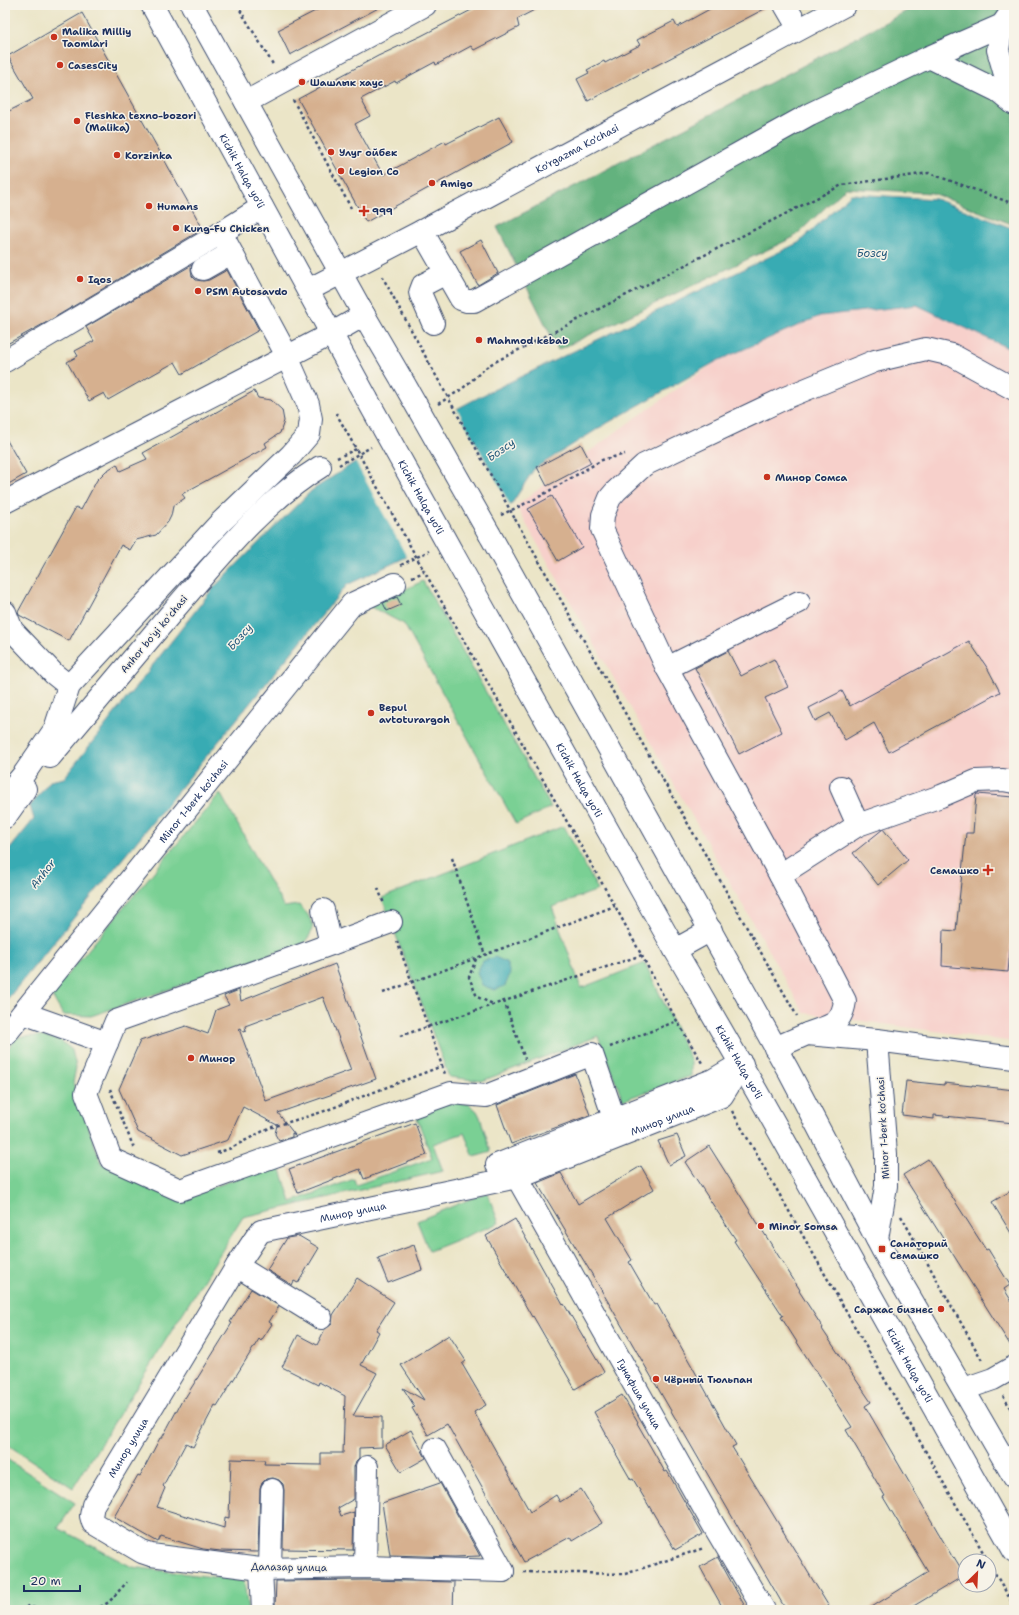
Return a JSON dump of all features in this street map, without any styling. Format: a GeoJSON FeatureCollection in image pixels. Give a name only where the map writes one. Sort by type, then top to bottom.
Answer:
{"type":"FeatureCollection","features":[{"type":"Feature","properties":{"kind":"main road","name":"Kichik Halqa yo'li"},"geometry":{"type":"LineString","coordinates":[[152,5],[331,334],[453,554],[676,950],[742,1064],[1014,1551]]}},
{"type":"Feature","properties":{"kind":"main road"},"geometry":{"type":"LineString","coordinates":[[192,5],[364,315],[490,535],[711,930],[776,1048],[877,1239],[1014,1477]]}},
{"type":"Feature","properties":{"kind":"main road"},"geometry":{"type":"LineString","coordinates":[[246,102],[425,5]]}},
{"type":"Feature","properties":{"kind":"main road"},"geometry":{"type":"LineString","coordinates":[[785,5],[799,30]]}},
{"type":"Feature","properties":{"kind":"main road","name":"Ko'rgazma Ko'chasi"},"geometry":{"type":"LineString","coordinates":[[308,290],[422,231],[845,5]]}},
{"type":"Feature","properties":{"kind":"main road"},"geometry":{"type":"LineString","coordinates":[[422,231],[461,299],[474,301],[810,114],[929,57],[1008,16]]}},
{"type":"Feature","properties":{"kind":"main road"},"geometry":{"type":"LineString","coordinates":[[1008,16],[998,50],[1006,78],[1014,91]]}},
{"type":"Feature","properties":{"kind":"main road"},"geometry":{"type":"LineString","coordinates":[[929,57],[998,91],[1014,104]]}},
{"type":"Feature","properties":{"kind":"main road"},"geometry":{"type":"LineString","coordinates":[[5,361],[221,233],[262,207]]}},
{"type":"Feature","properties":{"kind":"main road"},"geometry":{"type":"LineString","coordinates":[[5,797],[24,774],[54,729],[69,686],[220,523],[291,455],[309,434],[311,419],[308,404],[287,356],[221,233]]}},
{"type":"Feature","properties":{"kind":"main road"},"geometry":{"type":"LineString","coordinates":[[203,269],[231,253]]}},
{"type":"Feature","properties":{"kind":"main road"},"geometry":{"type":"LineString","coordinates":[[433,323],[420,293],[421,288],[423,285],[446,273]]}},
{"type":"Feature","properties":{"kind":"main road"},"geometry":{"type":"LineString","coordinates":[[5,502],[331,334],[364,315]]}},
{"type":"Feature","properties":{"kind":"main road"},"geometry":{"type":"LineString","coordinates":[[776,1048],[838,1021],[843,1012],[845,1001],[780,875],[667,668],[602,529],[604,515],[610,498],[644,465],[785,398],[874,362],[926,349],[952,355],[1014,389]]}},
{"type":"Feature","properties":{"kind":"main road","name":"Anhor boʻyi koʻchasi"},"geometry":{"type":"LineString","coordinates":[[5,817],[41,768],[212,566],[260,515],[304,477],[320,467]]}},
{"type":"Feature","properties":{"kind":"main road","name":"Minor 1-berk ko'chasi"},"geometry":{"type":"LineString","coordinates":[[5,1035],[352,604],[395,584]]}},
{"type":"Feature","properties":{"kind":"main road"},"geometry":{"type":"LineString","coordinates":[[667,668],[799,602]]}},
{"type":"Feature","properties":{"kind":"main road"},"geometry":{"type":"LineString","coordinates":[[5,612],[12,630],[54,674],[69,686]]}},
{"type":"Feature","properties":{"kind":"main road"},"geometry":{"type":"LineString","coordinates":[[780,875],[858,825],[976,782],[1002,780],[1014,782]]}},
{"type":"Feature","properties":{"kind":"main road"},"geometry":{"type":"LineString","coordinates":[[841,788],[858,825]]}},
{"type":"Feature","properties":{"kind":"main road"},"geometry":{"type":"LineString","coordinates":[[323,910],[331,944]]}},
{"type":"Feature","properties":{"kind":"main road"},"geometry":{"type":"LineString","coordinates":[[390,922],[116,1021],[86,1093],[111,1159],[180,1190],[451,1093],[486,1096],[592,1054],[614,1118]]}},
{"type":"Feature","properties":{"kind":"main road"},"geometry":{"type":"LineString","coordinates":[[676,950],[711,930]]}},
{"type":"Feature","properties":{"kind":"main road"},"geometry":{"type":"LineString","coordinates":[[23,1013],[107,1043]]}},
{"type":"Feature","properties":{"kind":"main road"},"geometry":{"type":"LineString","coordinates":[[807,1034],[877,1040],[1014,1058]]}},
{"type":"Feature","properties":{"kind":"main road","name":"Minor 1-berk ko'chasi"},"geometry":{"type":"LineString","coordinates":[[877,1040],[886,1154],[886,1186],[877,1239]]}},
{"type":"Feature","properties":{"kind":"main road"},"geometry":{"type":"LineString","coordinates":[[497,1165],[713,1080],[742,1064]]}},
{"type":"Feature","properties":{"kind":"main road","name":"Минор улица"},"geometry":{"type":"LineString","coordinates":[[91,1516],[94,1505],[256,1236],[261,1232],[517,1177],[722,1096],[742,1064]]}},
{"type":"Feature","properties":{"kind":"main road","name":"Гунафша улица"},"geometry":{"type":"LineString","coordinates":[[517,1177],[723,1542],[764,1610]]}},
{"type":"Feature","properties":{"kind":"main road"},"geometry":{"type":"LineString","coordinates":[[238,1266],[321,1318]]}},
{"type":"Feature","properties":{"kind":"main road"},"geometry":{"type":"LineString","coordinates":[[964,1389],[993,1379],[1014,1366]]}},
{"type":"Feature","properties":{"kind":"main road"},"geometry":{"type":"LineString","coordinates":[[436,1449],[503,1571]]}},
{"type":"Feature","properties":{"kind":"main road"},"geometry":{"type":"LineString","coordinates":[[365,1567],[367,1467]]}},
{"type":"Feature","properties":{"kind":"main road"},"geometry":{"type":"LineString","coordinates":[[263,1610],[272,1490]]}},
{"type":"Feature","properties":{"kind":"main road","name":"Далазар улица"},"geometry":{"type":"LineString","coordinates":[[91,1516],[93,1523],[142,1552],[151,1555],[266,1569],[365,1567],[503,1571]]}},
{"type":"Feature","properties":{"kind":"path"},"geometry":{"type":"LineString","coordinates":[[237,5],[283,81],[351,208]]}},
{"type":"Feature","properties":{"kind":"path"},"geometry":{"type":"LineString","coordinates":[[435,406],[462,389],[489,365],[842,185],[929,172],[1014,204]]}},
{"type":"Feature","properties":{"kind":"path"},"geometry":{"type":"LineString","coordinates":[[382,276],[428,363],[515,519],[807,1034]]}},
{"type":"Feature","properties":{"kind":"path"},"geometry":{"type":"LineString","coordinates":[[336,413],[423,569]]}},
{"type":"Feature","properties":{"kind":"path"},"geometry":{"type":"LineString","coordinates":[[320,467],[324,473],[375,445]]}},
{"type":"Feature","properties":{"kind":"path"},"geometry":{"type":"LineString","coordinates":[[452,858],[485,955]]}},
{"type":"Feature","properties":{"kind":"path"},"geometry":{"type":"LineString","coordinates":[[211,1156],[231,1148],[269,1128],[322,1112],[442,1066],[378,888]]}},
{"type":"Feature","properties":{"kind":"path"},"geometry":{"type":"LineString","coordinates":[[383,994],[615,906]]}},
{"type":"Feature","properties":{"kind":"path"},"geometry":{"type":"LineString","coordinates":[[400,1036],[642,955]]}},
{"type":"Feature","properties":{"kind":"path"},"geometry":{"type":"LineString","coordinates":[[476,958],[469,977],[474,991],[477,998],[493,1005]]}},
{"type":"Feature","properties":{"kind":"path"},"geometry":{"type":"LineString","coordinates":[[504,1001],[532,1078]]}},
{"type":"Feature","properties":{"kind":"path"},"geometry":{"type":"LineString","coordinates":[[592,1054],[677,1021]]}},
{"type":"Feature","properties":{"kind":"path"},"geometry":{"type":"LineString","coordinates":[[110,1089],[133,1146],[140,1149]]}},
{"type":"Feature","properties":{"kind":"path"},"geometry":{"type":"LineString","coordinates":[[886,1186],[1014,1414]]}},
{"type":"Feature","properties":{"kind":"path"},"geometry":{"type":"LineString","coordinates":[[503,1571],[625,1574],[723,1542]]}},
{"type":"Feature","properties":{"kind":"path"},"geometry":{"type":"LineString","coordinates":[[997,1577],[1013,1604],[1004,1610]]}},
{"type":"Feature","properties":{"kind":"path"},"geometry":{"type":"LineString","coordinates":[[95,1610],[109,1602],[127,1582]]}},
{"type":"Feature","properties":{"kind":"path"},"geometry":{"type":"LineString","coordinates":[[21,1610],[28,1606],[41,1610]]}},
{"type":"Feature","properties":{"kind":"shaded area"},"geometry":{"type":"Polygon","coordinates":[[[917,304],[1014,350],[1014,1042],[804,1013],[516,506],[624,426],[717,361],[820,315],[917,304]]]}},
{"type":"Feature","properties":{"kind":"green space"},"geometry":{"type":"Polygon","coordinates":[[[918,5],[1007,5],[997,17],[1014,112],[1014,225],[932,193],[846,188],[794,237],[558,350],[497,227],[918,5]]]}},
{"type":"Feature","properties":{"kind":"green space"},"geometry":{"type":"Polygon","coordinates":[[[423,581],[551,807],[516,824],[404,624],[369,606],[423,581]]]}},
{"type":"Feature","properties":{"kind":"green space"},"geometry":{"type":"Polygon","coordinates":[[[220,793],[284,907],[299,905],[308,915],[313,925],[310,935],[304,943],[91,1016],[63,1015],[51,994],[220,793]]]}},
{"type":"Feature","properties":{"kind":"green space"},"geometry":{"type":"Polygon","coordinates":[[[564,826],[598,890],[552,907],[581,988],[645,963],[691,1061],[691,1076],[623,1100],[598,1036],[482,1081],[449,1077],[382,898],[564,826]]]}},
{"type":"Feature","properties":{"kind":"green space"},"geometry":{"type":"Polygon","coordinates":[[[40,1036],[60,1040],[72,1050],[76,1067],[73,1083],[101,1163],[181,1199],[279,1163],[291,1202],[354,1179],[356,1185],[432,1158],[415,1113],[448,1101],[469,1104],[477,1111],[491,1152],[474,1157],[464,1133],[433,1144],[443,1171],[243,1217],[73,1488],[5,1443],[5,1052],[17,1037],[40,1036]]]}},
{"type":"Feature","properties":{"kind":"green space"},"geometry":{"type":"Polygon","coordinates":[[[487,1192],[499,1223],[429,1251],[417,1221],[487,1192]]]}},
{"type":"Feature","properties":{"kind":"green space"},"geometry":{"type":"Polygon","coordinates":[[[5,1458],[75,1503],[58,1528],[132,1567],[244,1581],[248,1610],[5,1610],[5,1458]]]}},
{"type":"Feature","properties":{"kind":"water","name":"Бозсу"},"geometry":{"type":"Polygon","coordinates":[[[851,194],[936,199],[1014,229],[1014,351],[917,305],[820,316],[717,361],[604,425],[534,469],[511,505],[347,585],[5,1002],[5,855],[34,819],[30,806],[50,781],[64,778],[214,587],[311,491],[352,464],[487,393],[798,243],[851,194]]]}},
{"type":"Feature","properties":{"kind":"water"},"geometry":{"type":"Polygon","coordinates":[[[495,957],[506,962],[510,974],[505,986],[494,990],[482,985],[477,972],[483,961],[495,957]]]}},
{"type":"Feature","properties":{"kind":"pier"},"geometry":{"type":"Polygon","coordinates":[[[456,407],[511,507],[408,559],[355,461],[456,407]]]}},
{"type":"Feature","properties":{"kind":"building"},"geometry":{"type":"Polygon","coordinates":[[[327,5],[384,5],[290,55],[278,30],[327,5]]]}},
{"type":"Feature","properties":{"kind":"building"},"geometry":{"type":"Polygon","coordinates":[[[481,5],[544,5],[517,19],[519,27],[474,50],[471,46],[436,65],[435,62],[396,83],[395,81],[361,99],[370,116],[355,124],[383,175],[445,141],[446,144],[499,117],[513,142],[366,222],[298,99],[378,56],[481,5]]]}},
{"type":"Feature","properties":{"kind":"building"},"geometry":{"type":"Polygon","coordinates":[[[717,5],[772,5],[588,101],[577,79],[589,73],[587,70],[604,61],[605,63],[640,45],[637,40],[674,21],[677,27],[717,5]]]}},
{"type":"Feature","properties":{"kind":"building","name":"Fleshka texno-bozori (Malika)"},"geometry":{"type":"Polygon","coordinates":[[[82,13],[203,229],[47,322],[5,345],[5,113],[33,99],[8,56],[82,13]]]}},
{"type":"Feature","properties":{"kind":"building"},"geometry":{"type":"Polygon","coordinates":[[[481,240],[498,273],[478,285],[460,251],[481,240]]]}},
{"type":"Feature","properties":{"kind":"building","name":"PSM Autosavdo"},"geometry":{"type":"Polygon","coordinates":[[[192,265],[192,276],[196,280],[203,281],[209,280],[227,270],[259,330],[182,374],[175,362],[108,400],[104,393],[89,401],[67,362],[78,356],[75,351],[94,341],[86,327],[192,265]]]}},
{"type":"Feature","properties":{"kind":"building"},"geometry":{"type":"Polygon","coordinates":[[[254,391],[258,398],[271,400],[282,410],[284,421],[280,433],[265,443],[267,447],[182,494],[185,498],[173,506],[168,522],[156,535],[136,540],[130,550],[121,545],[69,641],[19,615],[18,612],[76,507],[81,510],[97,480],[106,471],[117,464],[120,471],[147,459],[143,453],[254,391]]]}},
{"type":"Feature","properties":{"kind":"building"},"geometry":{"type":"Polygon","coordinates":[[[5,437],[26,474],[5,486],[5,437]]]}},
{"type":"Feature","properties":{"kind":"building"},"geometry":{"type":"Polygon","coordinates":[[[581,444],[591,463],[547,486],[537,467],[581,444]]]}},
{"type":"Feature","properties":{"kind":"building"},"geometry":{"type":"Polygon","coordinates":[[[552,496],[582,547],[558,561],[528,509],[552,496]]]}},
{"type":"Feature","properties":{"kind":"building"},"geometry":{"type":"Polygon","coordinates":[[[397,597],[401,605],[387,611],[383,603],[397,597]]]}},
{"type":"Feature","properties":{"kind":"building"},"geometry":{"type":"Polygon","coordinates":[[[969,641],[988,669],[1000,692],[889,752],[874,723],[845,740],[830,713],[815,721],[809,708],[842,691],[850,706],[969,641]]]}},
{"type":"Feature","properties":{"kind":"building"},"geometry":{"type":"Polygon","coordinates":[[[728,651],[741,676],[774,659],[788,687],[765,698],[782,732],[739,754],[695,668],[728,651]]]}},
{"type":"Feature","properties":{"kind":"building","name":"Семашко"},"geometry":{"type":"Polygon","coordinates":[[[977,794],[1014,797],[1014,941],[1011,941],[1008,972],[942,966],[943,930],[956,931],[966,833],[973,833],[977,794]]]}},
{"type":"Feature","properties":{"kind":"building"},"geometry":{"type":"Polygon","coordinates":[[[883,829],[908,860],[878,885],[853,853],[883,829]]]}},
{"type":"Feature","properties":{"kind":"building","name":"Минор"},"geometry":{"type":"Polygon","coordinates":[[[335,964],[376,1079],[278,1113],[295,1135],[292,1133],[292,1137],[279,1141],[275,1134],[277,1125],[243,1107],[228,1140],[182,1155],[138,1132],[119,1089],[140,1041],[186,1026],[208,1034],[216,1010],[229,1005],[224,996],[239,990],[241,1001],[335,964]],[[323,997],[245,1026],[246,1031],[243,1032],[241,1028],[239,1029],[266,1101],[351,1070],[323,997]]]}},
{"type":"Feature","properties":{"kind":"building"},"geometry":{"type":"Polygon","coordinates":[[[575,1074],[590,1115],[511,1144],[497,1105],[575,1074]]]}},
{"type":"Feature","properties":{"kind":"building"},"geometry":{"type":"Polygon","coordinates":[[[906,1081],[944,1085],[944,1083],[972,1085],[1014,1090],[1014,1123],[934,1115],[934,1119],[902,1115],[906,1081]]]}},
{"type":"Feature","properties":{"kind":"building"},"geometry":{"type":"Polygon","coordinates":[[[415,1123],[427,1155],[364,1179],[360,1169],[298,1193],[289,1169],[415,1123]]]}},
{"type":"Feature","properties":{"kind":"building"},"geometry":{"type":"Polygon","coordinates":[[[677,1135],[686,1156],[669,1165],[658,1141],[677,1135]]]}},
{"type":"Feature","properties":{"kind":"building"},"geometry":{"type":"Polygon","coordinates":[[[709,1146],[800,1290],[799,1291],[823,1328],[822,1329],[871,1402],[865,1406],[953,1558],[954,1557],[957,1562],[957,1580],[907,1610],[867,1610],[928,1572],[883,1497],[885,1496],[846,1430],[852,1427],[781,1317],[783,1316],[734,1241],[736,1240],[685,1162],[709,1146]]]}},
{"type":"Feature","properties":{"kind":"building"},"geometry":{"type":"Polygon","coordinates":[[[928,1159],[1010,1285],[1004,1289],[1014,1305],[1014,1351],[903,1175],[928,1159]]]}},
{"type":"Feature","properties":{"kind":"building"},"geometry":{"type":"Polygon","coordinates":[[[641,1166],[654,1189],[607,1218],[632,1260],[629,1262],[654,1305],[657,1304],[736,1445],[732,1447],[831,1610],[786,1610],[596,1281],[537,1183],[561,1173],[578,1204],[641,1166]]]}},
{"type":"Feature","properties":{"kind":"building"},"geometry":{"type":"Polygon","coordinates":[[[1014,1189],[1014,1238],[992,1202],[1014,1189]]]}},
{"type":"Feature","properties":{"kind":"building"},"geometry":{"type":"Polygon","coordinates":[[[515,1219],[563,1305],[564,1304],[604,1372],[575,1389],[486,1236],[515,1219]]]}},
{"type":"Feature","properties":{"kind":"building"},"geometry":{"type":"Polygon","coordinates":[[[299,1236],[319,1248],[298,1283],[294,1281],[292,1285],[267,1270],[287,1238],[299,1236]]]}},
{"type":"Feature","properties":{"kind":"building"},"geometry":{"type":"Polygon","coordinates":[[[414,1245],[422,1270],[388,1283],[378,1258],[414,1245]]]}},
{"type":"Feature","properties":{"kind":"building"},"geometry":{"type":"Polygon","coordinates":[[[357,1278],[394,1302],[376,1330],[379,1332],[361,1365],[377,1373],[353,1416],[382,1417],[382,1447],[359,1448],[359,1458],[354,1467],[354,1499],[338,1508],[341,1516],[354,1512],[353,1550],[283,1549],[284,1490],[283,1484],[279,1480],[273,1478],[266,1479],[262,1483],[260,1489],[258,1552],[203,1549],[161,1536],[158,1542],[114,1517],[138,1475],[140,1476],[184,1397],[185,1398],[232,1323],[230,1322],[251,1289],[279,1306],[269,1322],[272,1324],[261,1341],[259,1339],[217,1406],[215,1405],[193,1447],[186,1443],[163,1486],[165,1488],[157,1507],[224,1528],[225,1517],[229,1518],[231,1459],[265,1460],[264,1464],[321,1465],[321,1453],[343,1453],[345,1396],[319,1382],[318,1385],[282,1367],[298,1335],[317,1345],[325,1329],[332,1324],[333,1315],[357,1278]]]}},
{"type":"Feature","properties":{"kind":"building"},"geometry":{"type":"Polygon","coordinates":[[[449,1335],[466,1361],[462,1364],[486,1405],[474,1412],[530,1512],[556,1495],[560,1502],[581,1489],[602,1523],[572,1541],[570,1537],[524,1562],[447,1424],[428,1435],[412,1408],[415,1407],[403,1388],[424,1400],[401,1365],[449,1335]]]}},
{"type":"Feature","properties":{"kind":"building"},"geometry":{"type":"Polygon","coordinates":[[[622,1395],[665,1472],[667,1471],[703,1534],[675,1550],[633,1479],[631,1480],[594,1412],[622,1395]]]}},
{"type":"Feature","properties":{"kind":"building"},"geometry":{"type":"Polygon","coordinates":[[[411,1430],[426,1458],[401,1472],[385,1445],[411,1430]]]}},
{"type":"Feature","properties":{"kind":"building"},"geometry":{"type":"Polygon","coordinates":[[[440,1483],[480,1556],[454,1557],[390,1555],[382,1503],[440,1483]]]}},
{"type":"Feature","properties":{"kind":"building"},"geometry":{"type":"Polygon","coordinates":[[[718,1557],[747,1610],[724,1610],[700,1567],[718,1557]]]}},
{"type":"Feature","properties":{"kind":"building"},"geometry":{"type":"Polygon","coordinates":[[[365,1580],[454,1582],[453,1610],[275,1607],[276,1581],[365,1580]]]}},
{"type":"Feature","properties":{"kind":"place","name":"Malika Milliy Taomlari"},"geometry":{"type":"Point","coordinates":[54,37]}},
{"type":"Feature","properties":{"kind":"place","name":"CasesCity"},"geometry":{"type":"Point","coordinates":[60,65]}},
{"type":"Feature","properties":{"kind":"place","name":"Шашлык хаус"},"geometry":{"type":"Point","coordinates":[302,82]}},
{"type":"Feature","properties":{"kind":"place","name":"Fleshka texno-bozori (Malika)"},"geometry":{"type":"Point","coordinates":[77,121]}},
{"type":"Feature","properties":{"kind":"place","name":"Улуг ойбек"},"geometry":{"type":"Point","coordinates":[331,152]}},
{"type":"Feature","properties":{"kind":"place","name":"Korzinka"},"geometry":{"type":"Point","coordinates":[117,155]}},
{"type":"Feature","properties":{"kind":"place","name":"Legion Co"},"geometry":{"type":"Point","coordinates":[341,171]}},
{"type":"Feature","properties":{"kind":"place","name":"Amigo"},"geometry":{"type":"Point","coordinates":[432,183]}},
{"type":"Feature","properties":{"kind":"place","name":"Humans"},"geometry":{"type":"Point","coordinates":[149,206]}},
{"type":"Feature","properties":{"kind":"place","name":"999"},"geometry":{"type":"Point","coordinates":[364,211]}},
{"type":"Feature","properties":{"kind":"place","name":"Kung-Fu Chicken"},"geometry":{"type":"Point","coordinates":[176,228]}},
{"type":"Feature","properties":{"kind":"place","name":"Iqos"},"geometry":{"type":"Point","coordinates":[80,279]}},
{"type":"Feature","properties":{"kind":"place","name":"PSM Autosavdo"},"geometry":{"type":"Point","coordinates":[198,291]}},
{"type":"Feature","properties":{"kind":"place","name":"Mahmod kebab"},"geometry":{"type":"Point","coordinates":[479,340]}},
{"type":"Feature","properties":{"kind":"place","name":"Минор Сомса"},"geometry":{"type":"Point","coordinates":[767,477]}},
{"type":"Feature","properties":{"kind":"place","name":"Bepul avtoturargoh"},"geometry":{"type":"Point","coordinates":[371,713]}},
{"type":"Feature","properties":{"kind":"place","name":"Семашко"},"geometry":{"type":"Point","coordinates":[988,870]}},
{"type":"Feature","properties":{"kind":"place","name":"Минор"},"geometry":{"type":"Point","coordinates":[191,1058]}},
{"type":"Feature","properties":{"kind":"place","name":"Minor Somsa"},"geometry":{"type":"Point","coordinates":[761,1226]}},
{"type":"Feature","properties":{"kind":"place","name":"Санаторий Семашко"},"geometry":{"type":"Point","coordinates":[882,1249]}},
{"type":"Feature","properties":{"kind":"place","name":"Саржас бизнес"},"geometry":{"type":"Point","coordinates":[941,1309]}},
{"type":"Feature","properties":{"kind":"place","name":"Чёрный Тюльпан"},"geometry":{"type":"Point","coordinates":[656,1379]}},
{"type":"Feature","properties":{"kind":"water label","name":"Anhor"},"geometry":{"type":"Point","coordinates":[43,874]}}]}
